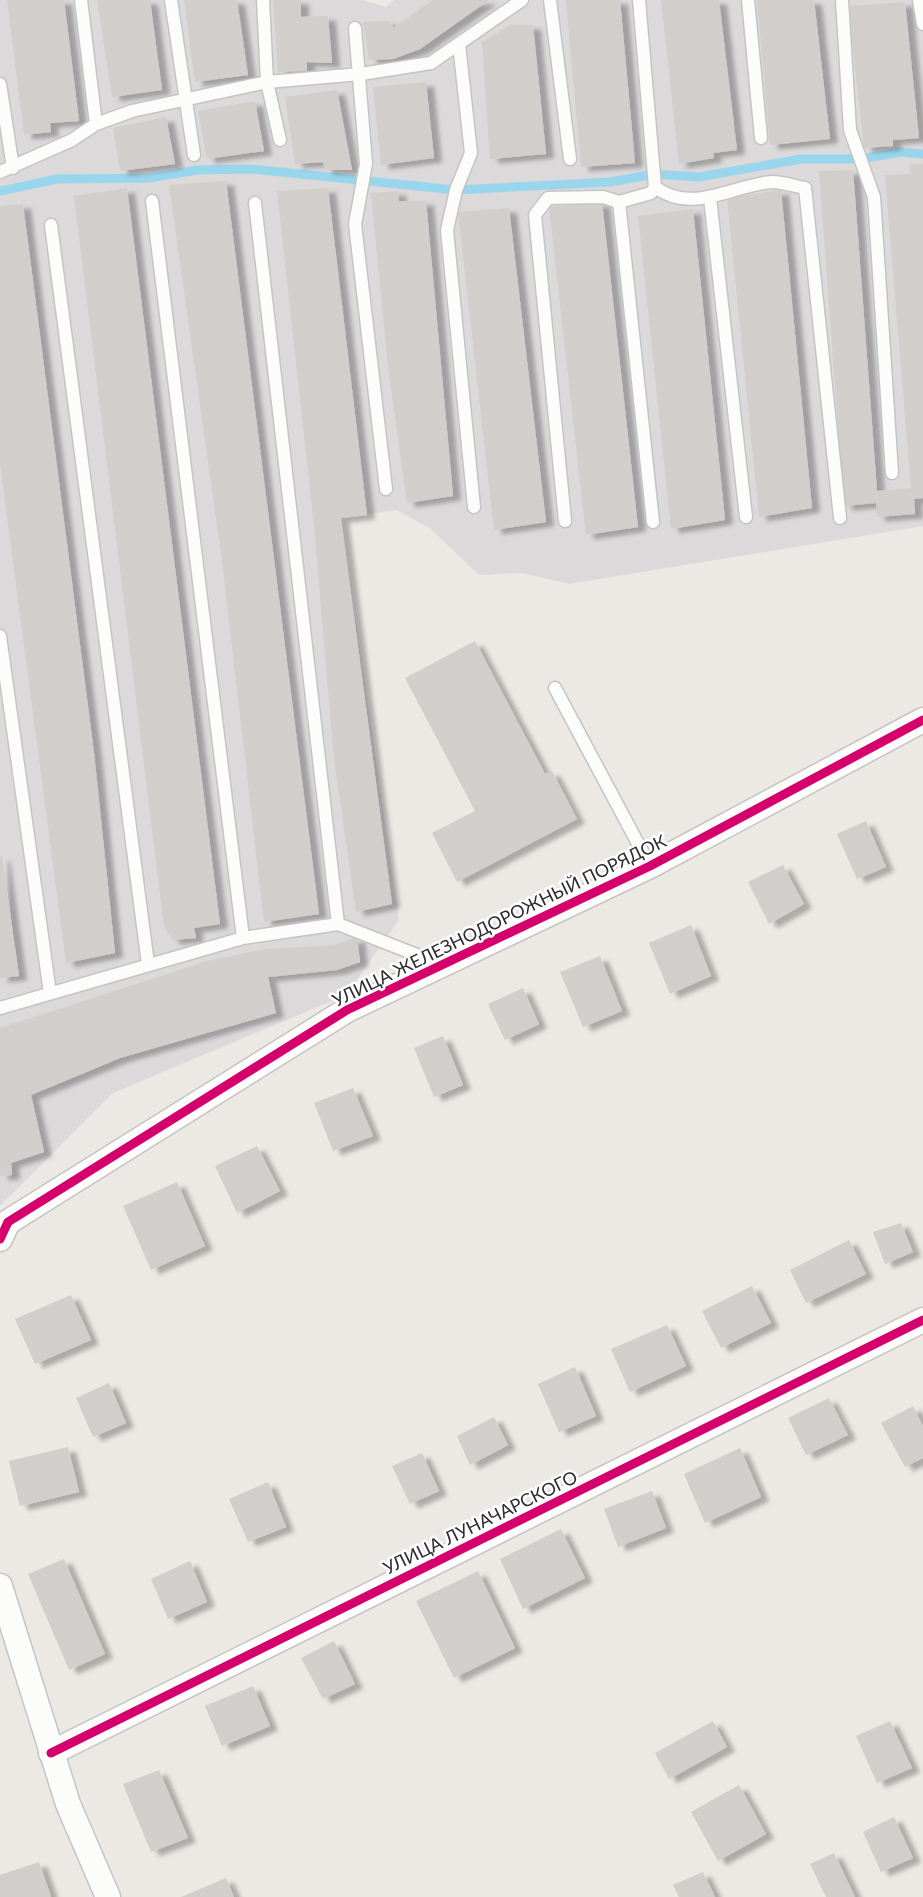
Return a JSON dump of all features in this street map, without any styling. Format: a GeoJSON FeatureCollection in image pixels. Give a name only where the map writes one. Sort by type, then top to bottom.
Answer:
{"type":"FeatureCollection","features":[{"type":"Feature","properties":{"kind":"street","name":"УЛИЦА ЖЕЛЕЗНОДОРОЖНЫЙ ПОРЯДОК"},"geometry":{"type":"LineString","coordinates":[[3,1226],[347,1010],[650,866],[923,720]]}},
{"type":"Feature","properties":{"kind":"street","name":"УЛИЦА ЛУНАЧАРСКОГО"},"geometry":{"type":"LineString","coordinates":[[51,1753],[923,1320]]}},
{"type":"Feature","properties":{"kind":"street"},"geometry":{"type":"LineString","coordinates":[[0,1586],[68,1804],[108,1897]]}},
{"type":"Feature","properties":{"kind":"lane"},"geometry":{"type":"LineString","coordinates":[[81,0],[96,124]]}},
{"type":"Feature","properties":{"kind":"lane"},"geometry":{"type":"LineString","coordinates":[[171,0],[194,155]]}},
{"type":"Feature","properties":{"kind":"lane"},"geometry":{"type":"LineString","coordinates":[[263,0],[267,82],[280,140]]}},
{"type":"Feature","properties":{"kind":"lane"},"geometry":{"type":"LineString","coordinates":[[0,84],[7,170],[72,140],[96,124],[132,111],[267,82],[361,75],[431,63],[522,0]]}},
{"type":"Feature","properties":{"kind":"lane"},"geometry":{"type":"LineString","coordinates":[[550,0],[570,159]]}},
{"type":"Feature","properties":{"kind":"lane"},"geometry":{"type":"LineString","coordinates":[[565,522],[535,215],[548,198],[603,197],[619,202],[651,193],[654,187],[639,0]]}},
{"type":"Feature","properties":{"kind":"lane"},"geometry":{"type":"LineString","coordinates":[[748,0],[761,138]]}},
{"type":"Feature","properties":{"kind":"lane"},"geometry":{"type":"LineString","coordinates":[[842,0],[850,130],[874,197],[892,473]]}},
{"type":"Feature","properties":{"kind":"lane"},"geometry":{"type":"LineString","coordinates":[[919,0],[923,24]]}},
{"type":"Feature","properties":{"kind":"lane"},"geometry":{"type":"LineString","coordinates":[[355,28],[361,75],[366,164],[355,224],[386,489]]}},
{"type":"Feature","properties":{"kind":"lane"},"geometry":{"type":"LineString","coordinates":[[459,44],[471,153],[456,190],[447,230],[474,507]]}},
{"type":"Feature","properties":{"kind":"lane"},"geometry":{"type":"LineString","coordinates":[[654,187],[669,198],[710,198],[773,182],[805,188],[840,518]]}},
{"type":"Feature","properties":{"kind":"lane"},"geometry":{"type":"LineString","coordinates":[[710,198],[746,517]]}},
{"type":"Feature","properties":{"kind":"lane"},"geometry":{"type":"LineString","coordinates":[[152,201],[243,938]]}},
{"type":"Feature","properties":{"kind":"lane"},"geometry":{"type":"LineString","coordinates":[[619,202],[653,522]]}},
{"type":"Feature","properties":{"kind":"lane"},"geometry":{"type":"LineString","coordinates":[[255,203],[338,924]]}},
{"type":"Feature","properties":{"kind":"lane"},"geometry":{"type":"LineString","coordinates":[[51,225],[148,964]]}},
{"type":"Feature","properties":{"kind":"lane"},"geometry":{"type":"LineString","coordinates":[[0,636],[50,993]]}},
{"type":"Feature","properties":{"kind":"lane"},"geometry":{"type":"LineString","coordinates":[[555,688],[650,866]]}},
{"type":"Feature","properties":{"kind":"lane"},"geometry":{"type":"LineString","coordinates":[[0,1007],[243,938],[338,924],[443,966]]}},
{"type":"Feature","properties":{"kind":"shaded area"},"geometry":{"type":"Polygon","coordinates":[[[0,0],[363,0],[386,7],[394,0],[923,0],[923,526],[569,584],[522,573],[479,575],[431,529],[397,510],[341,518],[399,920],[346,995],[113,1093],[0,1206],[0,0]]]}},
{"type":"Feature","properties":{"kind":"building"},"geometry":{"type":"Polygon","coordinates":[[[7,0],[64,0],[79,121],[50,123],[51,132],[24,135],[7,0]]]}},
{"type":"Feature","properties":{"kind":"building"},"geometry":{"type":"Polygon","coordinates":[[[97,0],[150,0],[162,90],[112,97],[97,0]]]}},
{"type":"Feature","properties":{"kind":"building"},"geometry":{"type":"Polygon","coordinates":[[[184,0],[237,0],[248,75],[195,82],[184,0]]]}},
{"type":"Feature","properties":{"kind":"building"},"geometry":{"type":"Polygon","coordinates":[[[273,0],[301,0],[301,17],[328,16],[332,63],[307,62],[307,71],[278,72],[273,0]]]}},
{"type":"Feature","properties":{"kind":"building"},"geometry":{"type":"Polygon","coordinates":[[[433,0],[489,0],[420,49],[393,59],[369,60],[363,22],[390,21],[393,28],[433,0]]]}},
{"type":"Feature","properties":{"kind":"building"},"geometry":{"type":"Polygon","coordinates":[[[566,0],[620,0],[635,163],[581,167],[566,0]]]}},
{"type":"Feature","properties":{"kind":"building"},"geometry":{"type":"Polygon","coordinates":[[[661,0],[719,0],[737,150],[713,153],[714,158],[679,164],[661,0]]]}},
{"type":"Feature","properties":{"kind":"building"},"geometry":{"type":"Polygon","coordinates":[[[757,0],[814,0],[830,139],[770,145],[757,0]]]}},
{"type":"Feature","properties":{"kind":"building"},"geometry":{"type":"Polygon","coordinates":[[[905,2],[919,138],[893,140],[893,146],[864,148],[848,6],[905,2]]]}},
{"type":"Feature","properties":{"kind":"building"},"geometry":{"type":"Polygon","coordinates":[[[510,25],[533,25],[546,154],[490,159],[482,42],[510,25]]]}},
{"type":"Feature","properties":{"kind":"building"},"geometry":{"type":"Polygon","coordinates":[[[426,82],[434,158],[381,165],[373,87],[426,82]]]}},
{"type":"Feature","properties":{"kind":"building"},"geometry":{"type":"Polygon","coordinates":[[[337,90],[352,170],[325,170],[323,162],[295,164],[285,97],[337,90]]]}},
{"type":"Feature","properties":{"kind":"building"},"geometry":{"type":"Polygon","coordinates":[[[255,101],[264,151],[207,159],[198,111],[255,101]]]}},
{"type":"Feature","properties":{"kind":"building"},"geometry":{"type":"Polygon","coordinates":[[[166,117],[175,164],[120,171],[113,128],[166,117]]]}},
{"type":"Feature","properties":{"kind":"building"},"geometry":{"type":"Polygon","coordinates":[[[909,164],[923,164],[923,498],[914,499],[915,514],[877,517],[876,503],[844,506],[819,171],[853,170],[877,491],[911,488],[885,175],[911,174],[909,164]]]}},
{"type":"Feature","properties":{"kind":"building"},"geometry":{"type":"Polygon","coordinates":[[[226,181],[319,914],[264,922],[222,561],[169,185],[226,181]]]}},
{"type":"Feature","properties":{"kind":"building"},"geometry":{"type":"Polygon","coordinates":[[[127,188],[220,924],[194,928],[196,938],[173,940],[164,927],[74,196],[127,188]]]}},
{"type":"Feature","properties":{"kind":"building"},"geometry":{"type":"Polygon","coordinates":[[[328,188],[367,515],[341,518],[392,904],[356,912],[334,759],[314,526],[277,191],[328,188]]]}},
{"type":"Feature","properties":{"kind":"building"},"geometry":{"type":"Polygon","coordinates":[[[781,190],[812,508],[759,517],[727,198],[781,190]]]}},
{"type":"Feature","properties":{"kind":"building"},"geometry":{"type":"Polygon","coordinates":[[[398,191],[399,201],[426,201],[453,496],[407,503],[388,367],[371,193],[398,191]]]}},
{"type":"Feature","properties":{"kind":"building"},"geometry":{"type":"Polygon","coordinates":[[[602,202],[638,527],[586,535],[549,207],[602,202]]]}},
{"type":"Feature","properties":{"kind":"building"},"geometry":{"type":"Polygon","coordinates":[[[23,204],[94,753],[115,953],[66,963],[0,464],[0,206],[23,204]]]}},
{"type":"Feature","properties":{"kind":"building"},"geometry":{"type":"Polygon","coordinates":[[[509,208],[546,522],[494,530],[458,212],[509,208]]]}},
{"type":"Feature","properties":{"kind":"building"},"geometry":{"type":"Polygon","coordinates":[[[693,209],[725,520],[671,529],[638,216],[693,209]]]}},
{"type":"Feature","properties":{"kind":"building"},"geometry":{"type":"Polygon","coordinates":[[[475,641],[545,774],[552,771],[577,819],[457,882],[432,833],[475,811],[405,678],[475,641]]]}},
{"type":"Feature","properties":{"kind":"building"},"geometry":{"type":"Polygon","coordinates":[[[866,821],[886,867],[857,879],[837,834],[866,821]]]}},
{"type":"Feature","properties":{"kind":"building"},"geometry":{"type":"Polygon","coordinates":[[[2,856],[19,976],[0,978],[0,857],[2,856]]]}},
{"type":"Feature","properties":{"kind":"building"},"geometry":{"type":"Polygon","coordinates":[[[783,865],[804,904],[769,924],[748,882],[783,865]]]}},
{"type":"Feature","properties":{"kind":"building"},"geometry":{"type":"Polygon","coordinates":[[[691,925],[711,976],[670,994],[649,943],[691,925]]]}},
{"type":"Feature","properties":{"kind":"building"},"geometry":{"type":"Polygon","coordinates":[[[357,937],[360,962],[337,970],[268,977],[276,1013],[120,1058],[31,1095],[44,1152],[11,1163],[12,1175],[0,1176],[0,1028],[207,961],[265,949],[335,945],[357,937]]]}},
{"type":"Feature","properties":{"kind":"building"},"geometry":{"type":"Polygon","coordinates":[[[600,956],[622,1011],[583,1027],[560,972],[600,956]]]}},
{"type":"Feature","properties":{"kind":"building"},"geometry":{"type":"Polygon","coordinates":[[[523,988],[539,1024],[505,1040],[488,1004],[523,988]]]}},
{"type":"Feature","properties":{"kind":"building"},"geometry":{"type":"Polygon","coordinates":[[[443,1036],[463,1085],[434,1097],[414,1048],[443,1036]]]}},
{"type":"Feature","properties":{"kind":"building"},"geometry":{"type":"Polygon","coordinates":[[[353,1088],[373,1136],[333,1151],[314,1103],[353,1088]]]}},
{"type":"Feature","properties":{"kind":"building"},"geometry":{"type":"Polygon","coordinates":[[[257,1146],[280,1191],[237,1213],[215,1166],[257,1146]]]}},
{"type":"Feature","properties":{"kind":"building"},"geometry":{"type":"Polygon","coordinates":[[[177,1182],[205,1246],[151,1270],[123,1206],[177,1182]]]}},
{"type":"Feature","properties":{"kind":"building"},"geometry":{"type":"Polygon","coordinates":[[[901,1223],[913,1252],[885,1264],[873,1232],[901,1223]]]}},
{"type":"Feature","properties":{"kind":"building"},"geometry":{"type":"Polygon","coordinates":[[[849,1240],[866,1274],[806,1303],[790,1270],[849,1240]]]}},
{"type":"Feature","properties":{"kind":"building"},"geometry":{"type":"Polygon","coordinates":[[[752,1286],[771,1323],[721,1348],[702,1311],[752,1286]]]}},
{"type":"Feature","properties":{"kind":"building"},"geometry":{"type":"Polygon","coordinates":[[[71,1295],[91,1340],[35,1364],[15,1319],[71,1295]]]}},
{"type":"Feature","properties":{"kind":"building"},"geometry":{"type":"Polygon","coordinates":[[[667,1325],[686,1366],[630,1392],[611,1349],[667,1325]]]}},
{"type":"Feature","properties":{"kind":"building"},"geometry":{"type":"Polygon","coordinates":[[[575,1367],[596,1416],[559,1432],[538,1384],[575,1367]]]}},
{"type":"Feature","properties":{"kind":"building"},"geometry":{"type":"Polygon","coordinates":[[[109,1383],[126,1423],[93,1437],[76,1398],[109,1383]]]}},
{"type":"Feature","properties":{"kind":"building"},"geometry":{"type":"Polygon","coordinates":[[[829,1398],[848,1435],[806,1455],[788,1418],[829,1398]]]}},
{"type":"Feature","properties":{"kind":"building"},"geometry":{"type":"Polygon","coordinates":[[[913,1406],[923,1426],[923,1458],[905,1467],[881,1423],[913,1406]]]}},
{"type":"Feature","properties":{"kind":"building"},"geometry":{"type":"Polygon","coordinates":[[[494,1417],[508,1445],[470,1465],[457,1436],[494,1417]]]}},
{"type":"Feature","properties":{"kind":"building"},"geometry":{"type":"Polygon","coordinates":[[[68,1447],[79,1492],[20,1506],[9,1461],[68,1447]]]}},
{"type":"Feature","properties":{"kind":"building"},"geometry":{"type":"Polygon","coordinates":[[[740,1448],[761,1497],[705,1523],[684,1474],[740,1448]]]}},
{"type":"Feature","properties":{"kind":"building"},"geometry":{"type":"Polygon","coordinates":[[[422,1453],[439,1491],[410,1504],[392,1466],[422,1453]]]}},
{"type":"Feature","properties":{"kind":"building"},"geometry":{"type":"Polygon","coordinates":[[[268,1482],[286,1527],[248,1542],[229,1499],[268,1482]]]}},
{"type":"Feature","properties":{"kind":"building"},"geometry":{"type":"Polygon","coordinates":[[[652,1491],[666,1528],[618,1547],[604,1509],[652,1491]]]}},
{"type":"Feature","properties":{"kind":"building"},"geometry":{"type":"Polygon","coordinates":[[[561,1529],[585,1578],[523,1609],[500,1559],[561,1529]]]}},
{"type":"Feature","properties":{"kind":"building"},"geometry":{"type":"Polygon","coordinates":[[[64,1559],[105,1654],[69,1670],[28,1574],[64,1559]]]}},
{"type":"Feature","properties":{"kind":"building"},"geometry":{"type":"Polygon","coordinates":[[[190,1561],[207,1602],[168,1619],[151,1579],[190,1561]]]}},
{"type":"Feature","properties":{"kind":"building"},"geometry":{"type":"Polygon","coordinates":[[[478,1571],[515,1648],[454,1678],[416,1601],[478,1571]]]}},
{"type":"Feature","properties":{"kind":"building"},"geometry":{"type":"Polygon","coordinates":[[[334,1641],[355,1684],[323,1699],[301,1658],[334,1641]]]}},
{"type":"Feature","properties":{"kind":"building"},"geometry":{"type":"Polygon","coordinates":[[[253,1686],[270,1726],[222,1746],[205,1706],[253,1686]]]}},
{"type":"Feature","properties":{"kind":"building"},"geometry":{"type":"Polygon","coordinates":[[[713,1721],[727,1747],[669,1779],[655,1753],[713,1721]]]}},
{"type":"Feature","properties":{"kind":"building"},"geometry":{"type":"Polygon","coordinates":[[[890,1721],[912,1768],[877,1783],[856,1736],[890,1721]]]}},
{"type":"Feature","properties":{"kind":"building"},"geometry":{"type":"Polygon","coordinates":[[[159,1770],[188,1838],[151,1852],[123,1784],[159,1770]]]}},
{"type":"Feature","properties":{"kind":"building"},"geometry":{"type":"Polygon","coordinates":[[[739,1785],[766,1834],[718,1861],[691,1812],[739,1785]]]}},
{"type":"Feature","properties":{"kind":"building"},"geometry":{"type":"Polygon","coordinates":[[[894,1817],[913,1858],[881,1872],[863,1832],[894,1817]]]}},
{"type":"Feature","properties":{"kind":"building"},"geometry":{"type":"Polygon","coordinates":[[[834,1853],[855,1897],[826,1897],[810,1864],[834,1853]]]}},
{"type":"Feature","properties":{"kind":"building"},"geometry":{"type":"Polygon","coordinates":[[[39,1862],[51,1897],[0,1897],[0,1875],[39,1862]]]}},
{"type":"Feature","properties":{"kind":"building"},"geometry":{"type":"Polygon","coordinates":[[[703,1872],[715,1897],[679,1897],[673,1885],[703,1872]]]}},
{"type":"Feature","properties":{"kind":"building"},"geometry":{"type":"Polygon","coordinates":[[[226,1878],[234,1897],[181,1897],[226,1878]]]}},
{"type":"Feature","properties":{"kind":"waterway"},"geometry":{"type":"LineString","coordinates":[[0,191],[57,179],[149,178],[197,170],[252,169],[456,190],[610,182],[654,174],[699,177],[801,159],[861,159],[901,152],[923,154]]}},
{"type":"Feature","properties":{"kind":"cycle path"},"geometry":{"type":"LineString","coordinates":[[0,1239],[8,1222],[347,1010],[650,866],[923,720]]}},
{"type":"Feature","properties":{"kind":"cycle path"},"geometry":{"type":"LineString","coordinates":[[51,1753],[923,1320]]}}]}
